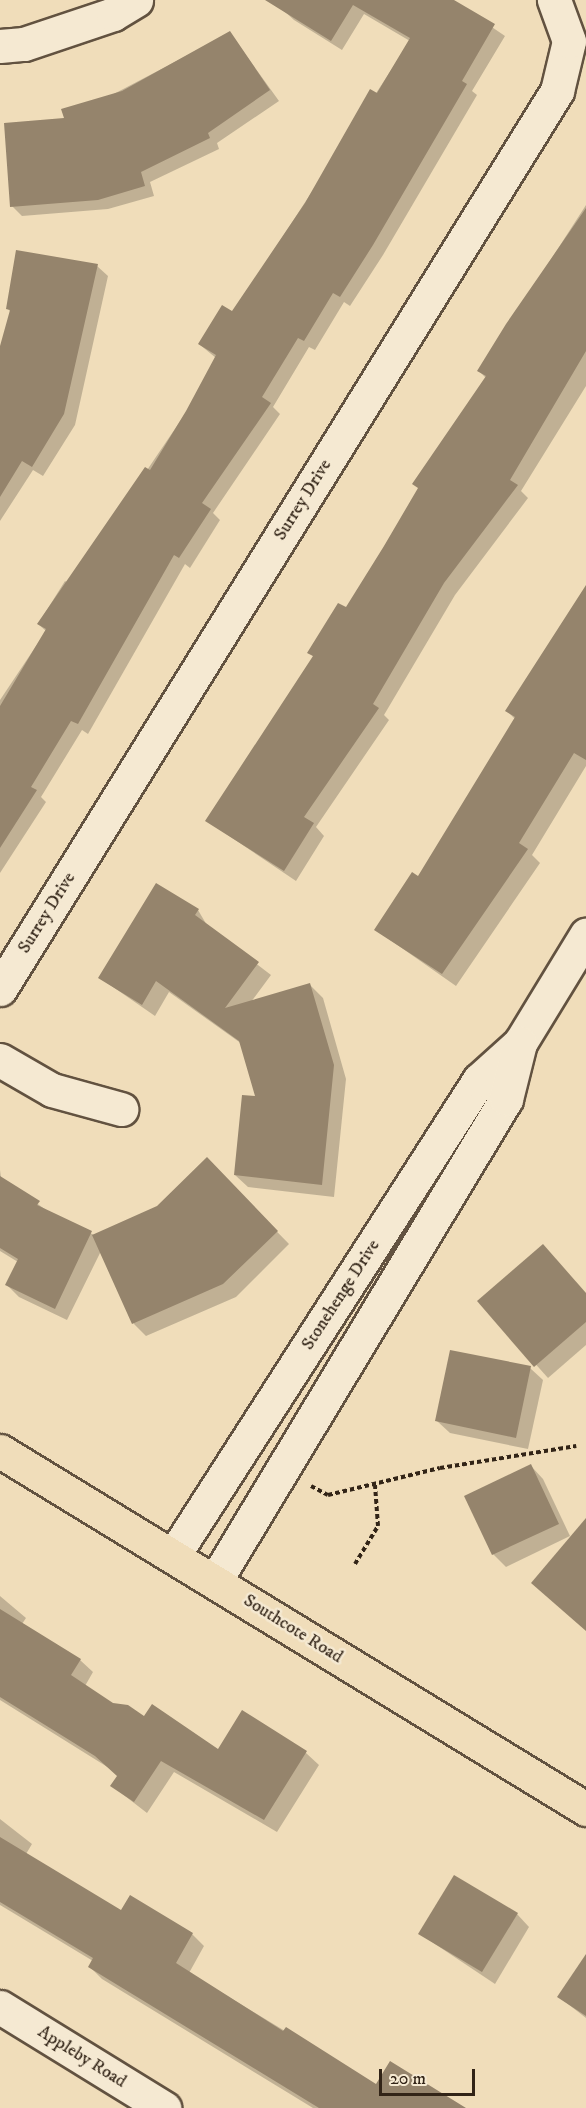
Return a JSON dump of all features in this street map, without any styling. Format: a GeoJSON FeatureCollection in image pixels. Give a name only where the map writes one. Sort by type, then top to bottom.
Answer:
{"type":"FeatureCollection","features":[{"type":"Feature","properties":{"kind":"main road","name":"Southcote Road"},"geometry":{"type":"LineString","coordinates":[[0,1451],[586,1809]]}},
{"type":"Feature","properties":{"kind":"street"},"geometry":{"type":"LineString","coordinates":[[0,46],[24,44],[113,14],[136,0]]}},
{"type":"Feature","properties":{"kind":"street","name":"Surrey Drive"},"geometry":{"type":"LineString","coordinates":[[0,989],[557,92],[568,41],[554,0]]}},
{"type":"Feature","properties":{"kind":"street","name":"Stonehenge Drive"},"geometry":{"type":"LineString","coordinates":[[173,1556],[479,1080],[520,1043],[586,935]]}},
{"type":"Feature","properties":{"kind":"street","name":"Stonehenge Drive"},"geometry":{"type":"LineString","coordinates":[[215,1581],[506,1098],[520,1043]]}},
{"type":"Feature","properties":{"kind":"street"},"geometry":{"type":"LineString","coordinates":[[0,1060],[52,1090],[121,1109]]}},
{"type":"Feature","properties":{"kind":"street","name":"Appleby Road"},"geometry":{"type":"LineString","coordinates":[[0,2007],[164,2108]]}},
{"type":"Feature","properties":{"kind":"path"},"geometry":{"type":"LineString","coordinates":[[310,1486],[328,1495],[576,1446]]}},
{"type":"Feature","properties":{"kind":"path"},"geometry":{"type":"LineString","coordinates":[[356,1564],[378,1526],[375,1485]]}},
{"type":"Feature","properties":{"kind":"building"},"geometry":{"type":"Polygon","coordinates":[[[265,0],[454,0],[495,24],[462,81],[467,84],[373,245],[340,297],[333,293],[304,341],[298,338],[262,397],[271,403],[202,503],[211,509],[179,558],[174,555],[78,724],[71,721],[31,787],[37,790],[0,848],[0,706],[46,629],[37,624],[145,467],[150,470],[186,411],[216,355],[198,344],[222,305],[232,311],[305,203],[370,89],[377,93],[410,38],[353,5],[331,41],[265,0]]]}},
{"type":"Feature","properties":{"kind":"building"},"geometry":{"type":"Polygon","coordinates":[[[230,31],[270,90],[208,133],[210,138],[141,172],[145,186],[98,200],[10,207],[4,123],[64,118],[61,109],[122,91],[230,31]]]}},
{"type":"Feature","properties":{"kind":"building"},"geometry":{"type":"Polygon","coordinates":[[[586,208],[586,351],[510,480],[518,485],[444,583],[373,704],[379,708],[304,817],[314,823],[284,871],[205,821],[313,656],[307,653],[338,603],[346,607],[384,546],[418,488],[412,484],[486,376],[477,371],[506,324],[586,208]]]}},
{"type":"Feature","properties":{"kind":"building"},"geometry":{"type":"Polygon","coordinates":[[[16,250],[98,264],[64,414],[32,467],[22,461],[0,497],[0,346],[10,310],[6,309],[16,250]]]}},
{"type":"Feature","properties":{"kind":"building"},"geometry":{"type":"Polygon","coordinates":[[[586,585],[586,760],[574,753],[519,843],[528,849],[442,974],[374,930],[412,872],[418,876],[515,717],[505,711],[586,585]]]}},
{"type":"Feature","properties":{"kind":"building"},"geometry":{"type":"Polygon","coordinates":[[[156,883],[199,909],[195,915],[259,962],[225,1008],[310,983],[334,1065],[322,1185],[234,1175],[242,1095],[255,1096],[239,1041],[156,981],[142,1005],[98,978],[156,883]]]}},
{"type":"Feature","properties":{"kind":"building"},"geometry":{"type":"Polygon","coordinates":[[[207,1157],[278,1231],[223,1284],[132,1324],[92,1235],[157,1206],[207,1157]]]}},
{"type":"Feature","properties":{"kind":"building"},"geometry":{"type":"Polygon","coordinates":[[[0,1176],[40,1201],[37,1205],[92,1231],[55,1309],[5,1285],[18,1259],[0,1248],[0,1176]]]}},
{"type":"Feature","properties":{"kind":"building"},"geometry":{"type":"Polygon","coordinates":[[[543,1244],[586,1293],[586,1322],[534,1367],[477,1301],[543,1244]]]}},
{"type":"Feature","properties":{"kind":"building"},"geometry":{"type":"Polygon","coordinates":[[[450,1350],[531,1366],[516,1438],[435,1421],[450,1350]]]}},
{"type":"Feature","properties":{"kind":"building"},"geometry":{"type":"Polygon","coordinates":[[[531,1464],[559,1524],[492,1555],[464,1496],[531,1464]]]}},
{"type":"Feature","properties":{"kind":"building"},"geometry":{"type":"Polygon","coordinates":[[[586,1518],[586,1631],[531,1583],[586,1518]]]}},
{"type":"Feature","properties":{"kind":"building"},"geometry":{"type":"Polygon","coordinates":[[[0,1609],[81,1659],[71,1675],[113,1703],[128,1705],[144,1716],[152,1704],[218,1749],[242,1710],[307,1751],[264,1820],[161,1761],[134,1802],[110,1786],[117,1776],[95,1756],[0,1697],[0,1609]]]}},
{"type":"Feature","properties":{"kind":"building"},"geometry":{"type":"Polygon","coordinates":[[[0,1837],[121,1910],[130,1895],[193,1933],[176,1963],[283,2031],[286,2027],[376,2084],[390,2061],[466,2108],[319,2108],[88,1967],[93,1958],[0,1902],[0,1837]]]}},
{"type":"Feature","properties":{"kind":"building"},"geometry":{"type":"Polygon","coordinates":[[[454,1875],[518,1913],[482,1972],[418,1934],[454,1875]]]}},
{"type":"Feature","properties":{"kind":"building"},"geometry":{"type":"Polygon","coordinates":[[[586,1954],[586,2016],[557,1997],[586,1954]]]}}]}
